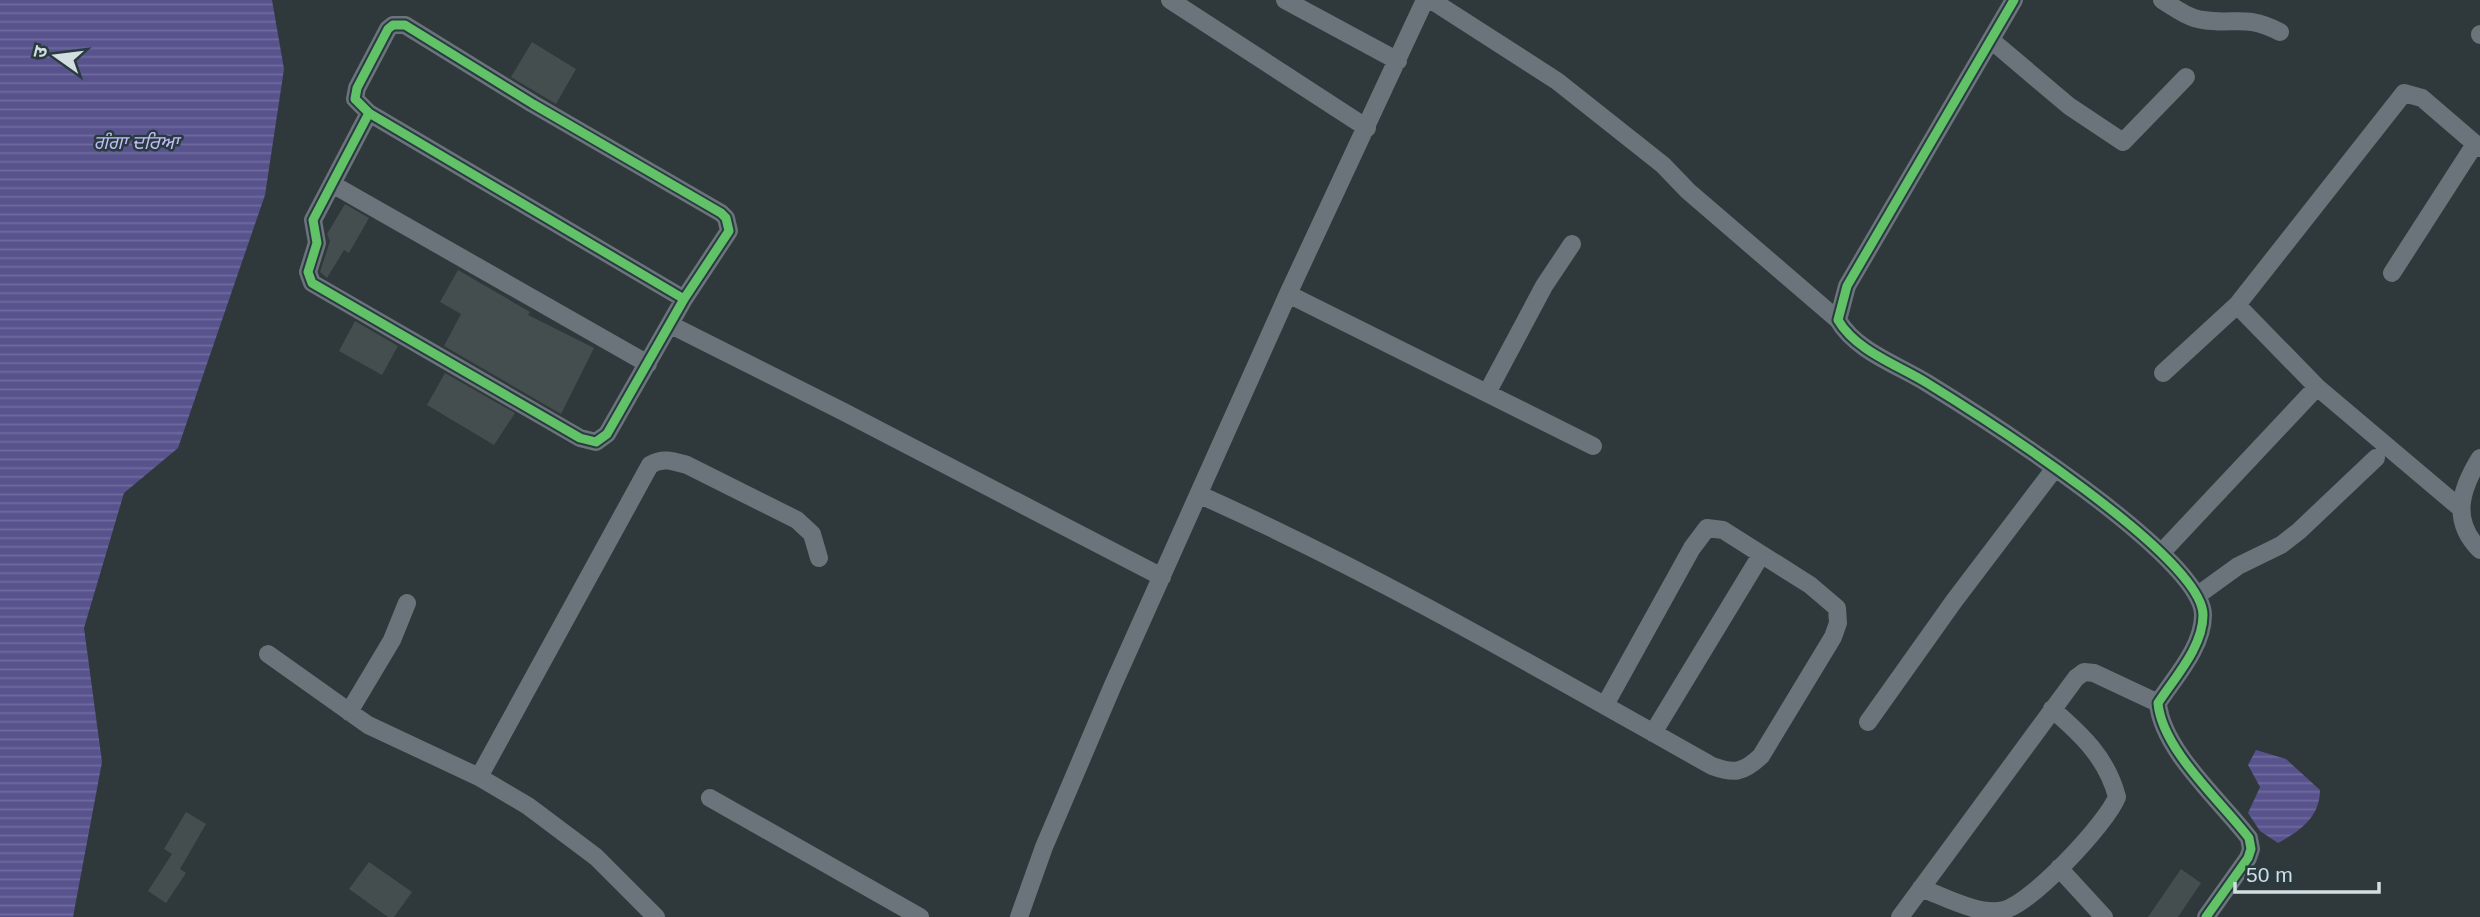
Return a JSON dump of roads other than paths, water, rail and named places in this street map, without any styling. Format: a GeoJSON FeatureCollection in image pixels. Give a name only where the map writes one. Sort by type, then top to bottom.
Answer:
{"type":"FeatureCollection","features":[{"type":"Feature","properties":{"kind":"street"},"geometry":{"type":"LineString","coordinates":[[1170,0],[1367,128]]}},
{"type":"Feature","properties":{"kind":"street"},"geometry":{"type":"LineString","coordinates":[[1285,0],[1398,61]]}},
{"type":"Feature","properties":{"kind":"street"},"geometry":{"type":"LineString","coordinates":[[1019,917],[1044,847],[1162,577],[1288,294],[1425,0]]}},
{"type":"Feature","properties":{"kind":"street"},"geometry":{"type":"LineString","coordinates":[[1431,0],[1557,81],[1663,165],[1688,191],[1838,320],[1845,332],[2055,468],[2162,552],[2198,595],[2203,611],[2202,629],[2158,704],[2160,715],[2174,746],[2249,838],[2251,849],[2248,858],[2206,917]]}},
{"type":"Feature","properties":{"kind":"street"},"geometry":{"type":"LineString","coordinates":[[1838,320],[1847,286],[2014,0]]}},
{"type":"Feature","properties":{"kind":"street"},"geometry":{"type":"LineString","coordinates":[[2162,0],[2183,13],[2202,20],[2244,19],[2260,22],[2280,32]]}},
{"type":"Feature","properties":{"kind":"street"},"geometry":{"type":"LineString","coordinates":[[369,113],[313,220],[317,248],[308,272],[309,280],[580,439],[596,442],[607,434],[684,299],[726,238],[729,224],[726,218],[533,104],[413,28],[399,24],[388,29],[357,88],[355,99],[369,113],[684,299]]}},
{"type":"Feature","properties":{"kind":"street"},"geometry":{"type":"LineString","coordinates":[[1991,40],[2069,106],[2123,142],[2186,78]]}},
{"type":"Feature","properties":{"kind":"street"},"geometry":{"type":"LineString","coordinates":[[2163,373],[2237,305],[2404,93],[2422,98],[2477,146],[2392,273]]}},
{"type":"Feature","properties":{"kind":"street"},"geometry":{"type":"LineString","coordinates":[[332,184],[648,364]]}},
{"type":"Feature","properties":{"kind":"street"},"geometry":{"type":"LineString","coordinates":[[1487,393],[1544,286],[1572,244]]}},
{"type":"Feature","properties":{"kind":"street"},"geometry":{"type":"LineString","coordinates":[[1288,294],[1593,446]]}},
{"type":"Feature","properties":{"kind":"street"},"geometry":{"type":"LineString","coordinates":[[2237,305],[2317,387],[2459,507]]}},
{"type":"Feature","properties":{"kind":"street"},"geometry":{"type":"LineString","coordinates":[[671,325],[1162,577]]}},
{"type":"Feature","properties":{"kind":"street"},"geometry":{"type":"LineString","coordinates":[[2162,552],[2317,387]]}},
{"type":"Feature","properties":{"kind":"street"},"geometry":{"type":"LineString","coordinates":[[2198,595],[2238,566],[2281,545],[2376,458]]}},
{"type":"Feature","properties":{"kind":"street"},"geometry":{"type":"LineString","coordinates":[[2480,458],[2464,487],[2459,507],[2463,523],[2480,550]]}},
{"type":"Feature","properties":{"kind":"street"},"geometry":{"type":"LineString","coordinates":[[479,777],[650,464],[667,460],[687,465],[797,520],[807,526],[812,534],[819,558]]}},
{"type":"Feature","properties":{"kind":"street"},"geometry":{"type":"LineString","coordinates":[[1868,722],[1954,601],[2055,468]]}},
{"type":"Feature","properties":{"kind":"street"},"geometry":{"type":"LineString","coordinates":[[1200,495],[1281,531],[1409,596],[1712,766],[1732,773],[1746,770],[1760,756],[1832,637],[1838,623],[1837,608],[1820,592],[1723,530],[1707,528],[1692,548],[1605,705]]}},
{"type":"Feature","properties":{"kind":"street"},"geometry":{"type":"LineString","coordinates":[[1653,733],[1761,555]]}},
{"type":"Feature","properties":{"kind":"street"},"geometry":{"type":"LineString","coordinates":[[349,712],[392,640],[407,603]]}},
{"type":"Feature","properties":{"kind":"street"},"geometry":{"type":"LineString","coordinates":[[268,654],[349,712],[402,743],[479,777],[561,829],[596,857],[656,917]]}},
{"type":"Feature","properties":{"kind":"street"},"geometry":{"type":"LineString","coordinates":[[1900,917],[2067,687],[2084,672],[2111,680],[2158,704]]}},
{"type":"Feature","properties":{"kind":"street"},"geometry":{"type":"LineString","coordinates":[[1922,888],[1981,908],[2005,910],[2014,906],[2059,868],[2112,812],[2117,797],[2113,781],[2086,738],[2052,709]]}},
{"type":"Feature","properties":{"kind":"street"},"geometry":{"type":"LineString","coordinates":[[709,798],[920,917]]}},
{"type":"Feature","properties":{"kind":"street"},"geometry":{"type":"LineString","coordinates":[[2059,868],[2104,917]]}},
{"type":"Feature","properties":{"kind":"water","name":"ਗੰਗਾ ਦਰਿਆ"},"geometry":{"type":"Polygon","coordinates":[[[0,0],[272,0],[284,69],[265,195],[178,448],[124,493],[84,628],[102,762],[73,917],[0,917],[0,0]]]}},
{"type":"Feature","properties":{"kind":"water"},"geometry":{"type":"Polygon","coordinates":[[[2256,750],[2286,759],[2320,790],[2313,815],[2294,833],[2278,843],[2260,831],[2248,813],[2260,787],[2248,765],[2256,750]]]}}]}
